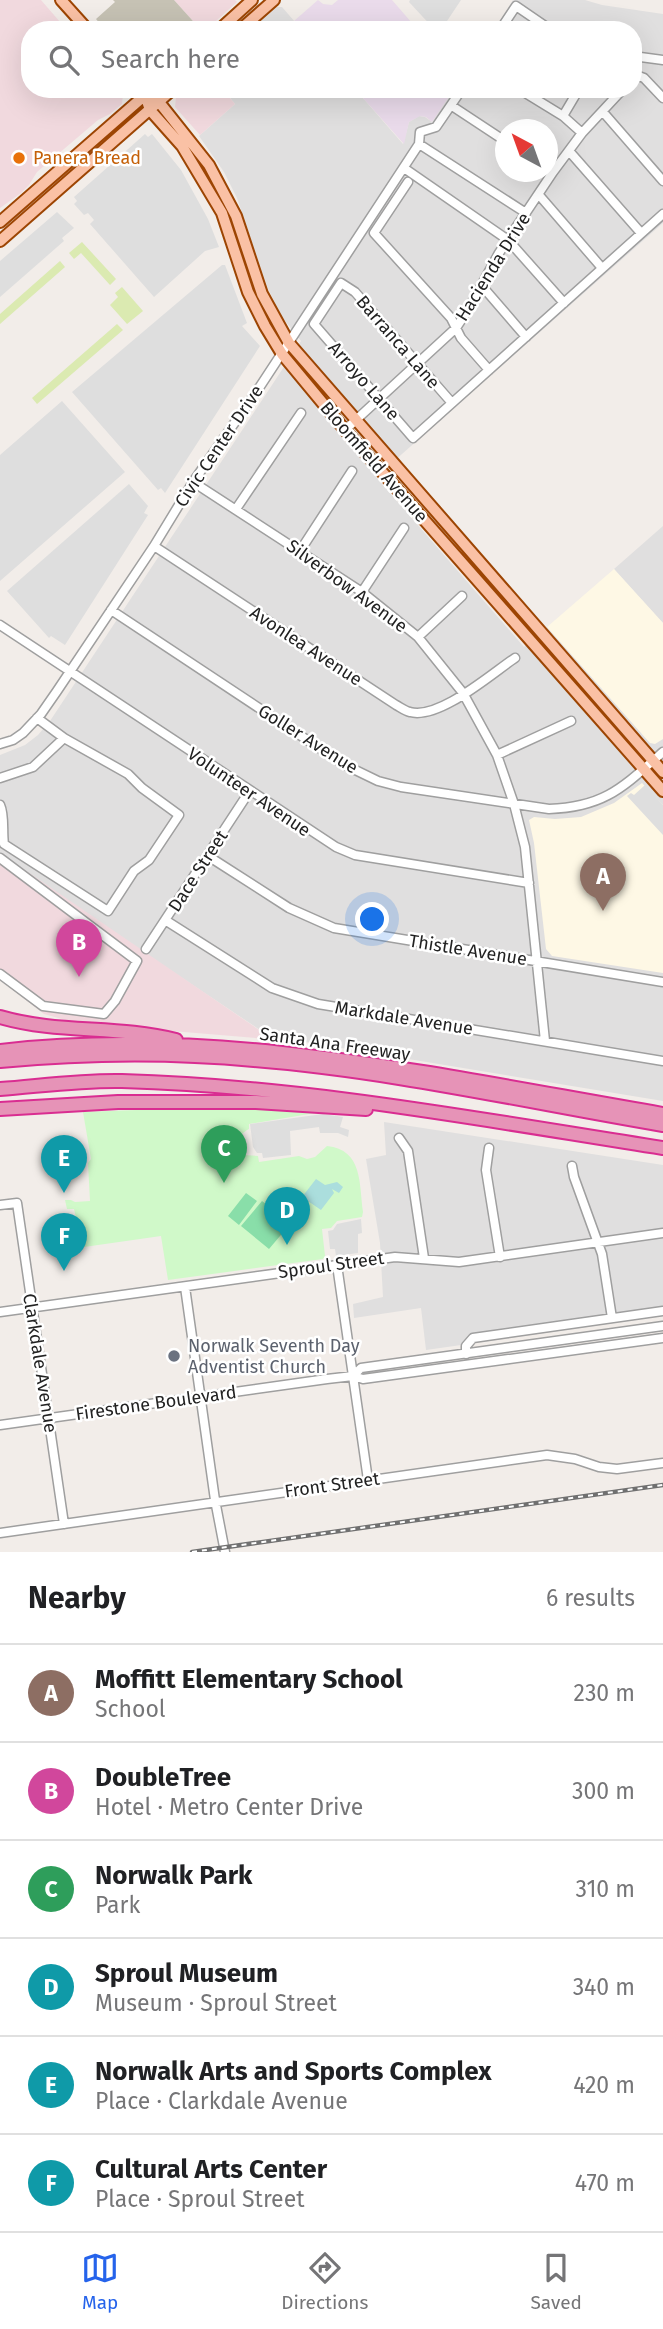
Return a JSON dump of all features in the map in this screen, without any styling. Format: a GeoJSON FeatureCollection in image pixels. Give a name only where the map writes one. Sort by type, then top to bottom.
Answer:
{"type":"FeatureCollection","features":[{"type":"Feature","properties":{"kind":"highway"},"geometry":{"type":"LineString","coordinates":[[0,1017],[51,1028],[157,1035],[196,1045]]}},
{"type":"Feature","properties":{"kind":"highway","name":"Santa Ana Freeway"},"geometry":{"type":"LineString","coordinates":[[0,1051],[126,1045],[196,1045],[280,1052],[663,1114]]}},
{"type":"Feature","properties":{"kind":"highway"},"geometry":{"type":"LineString","coordinates":[[0,1061],[66,1056],[137,1055],[258,1060],[359,1073],[663,1125]]}},
{"type":"Feature","properties":{"kind":"highway"},"geometry":{"type":"LineString","coordinates":[[0,1089],[118,1081],[316,1094],[663,1148]]}},
{"type":"Feature","properties":{"kind":"highway"},"geometry":{"type":"LineString","coordinates":[[0,1109],[118,1102],[256,1102],[444,1113]]}},
{"type":"Feature","properties":{"kind":"main road"},"geometry":{"type":"LineString","coordinates":[[61,0],[80,21]]}},
{"type":"Feature","properties":{"kind":"main road"},"geometry":{"type":"LineString","coordinates":[[229,21],[252,0]]}},
{"type":"Feature","properties":{"kind":"main road"},"geometry":{"type":"LineString","coordinates":[[250,21],[274,0]]}},
{"type":"Feature","properties":{"kind":"main road"},"geometry":{"type":"LineString","coordinates":[[0,222],[139,98]]}},
{"type":"Feature","properties":{"kind":"main road","name":"Bloomfield Avenue"},"geometry":{"type":"LineString","coordinates":[[150,98],[222,213],[289,343],[539,640]]}},
{"type":"Feature","properties":{"kind":"main road"},"geometry":{"type":"LineString","coordinates":[[0,241],[163,98]]}},
{"type":"Feature","properties":{"kind":"main road","name":"Bloomfield Avenue"},"geometry":{"type":"LineString","coordinates":[[154,106],[209,165],[233,212],[248,292],[282,354],[384,474],[598,707],[663,772]]}},
{"type":"Feature","properties":{"kind":"main road"},"geometry":{"type":"LineString","coordinates":[[57,191],[54,185],[84,156],[99,136]]}},
{"type":"Feature","properties":{"kind":"main road"},"geometry":{"type":"LineString","coordinates":[[191,160],[204,169],[226,209],[233,212]]}},
{"type":"Feature","properties":{"kind":"main road"},"geometry":{"type":"LineString","coordinates":[[384,474],[394,465]]}},
{"type":"Feature","properties":{"kind":"main road","name":"Bloomfield Avenue"},"geometry":{"type":"LineString","coordinates":[[598,707],[663,790]]}},
{"type":"Feature","properties":{"kind":"street"},"geometry":{"type":"LineString","coordinates":[[506,21],[516,6],[538,21]]}},
{"type":"Feature","properties":{"kind":"street"},"geometry":{"type":"LineString","coordinates":[[642,60],[663,60]]}},
{"type":"Feature","properties":{"kind":"street"},"geometry":{"type":"LineString","coordinates":[[642,77],[663,98]]}},
{"type":"Feature","properties":{"kind":"street"},"geometry":{"type":"LineString","coordinates":[[457,98],[452,106],[495,134]]}},
{"type":"Feature","properties":{"kind":"street"},"geometry":{"type":"LineString","coordinates":[[533,98],[563,116],[582,133]]}},
{"type":"Feature","properties":{"kind":"street"},"geometry":{"type":"LineString","coordinates":[[563,116],[574,98]]}},
{"type":"Feature","properties":{"kind":"street","name":"Hacienda Drive"},"geometry":{"type":"LineString","coordinates":[[558,162],[616,98]]}},
{"type":"Feature","properties":{"kind":"street","name":"Civic Center Drive"},"geometry":{"type":"LineString","coordinates":[[0,744],[23,733],[37,718],[154,546],[193,482],[282,354],[419,144],[421,132],[436,127],[452,106]]}},
{"type":"Feature","properties":{"kind":"street"},"geometry":{"type":"LineString","coordinates":[[603,112],[663,181]]}},
{"type":"Feature","properties":{"kind":"street"},"geometry":{"type":"LineString","coordinates":[[419,144],[526,213]]}},
{"type":"Feature","properties":{"kind":"street"},"geometry":{"type":"LineString","coordinates":[[569,151],[641,233]]}},
{"type":"Feature","properties":{"kind":"street"},"geometry":{"type":"LineString","coordinates":[[404,167],[508,240],[564,303]]}},
{"type":"Feature","properties":{"kind":"street"},"geometry":{"type":"LineString","coordinates":[[408,182],[374,233],[451,318],[461,338],[489,370]]}},
{"type":"Feature","properties":{"kind":"street","name":"Hacienda Drive"},"geometry":{"type":"LineString","coordinates":[[345,430],[456,328],[545,182]]}},
{"type":"Feature","properties":{"kind":"street"},"geometry":{"type":"LineString","coordinates":[[539,195],[602,268]]}},
{"type":"Feature","properties":{"kind":"street"},"geometry":{"type":"LineString","coordinates":[[452,403],[663,214]]}},
{"type":"Feature","properties":{"kind":"street","name":"Arroyo Lane"},"geometry":{"type":"LineString","coordinates":[[341,283],[314,324],[413,438],[452,403]]}},
{"type":"Feature","properties":{"kind":"street","name":"Barranca Lane"},"geometry":{"type":"LineString","coordinates":[[341,283],[355,292],[452,403]]}},
{"type":"Feature","properties":{"kind":"street"},"geometry":{"type":"LineString","coordinates":[[482,286],[526,337]]}},
{"type":"Feature","properties":{"kind":"street"},"geometry":{"type":"LineString","coordinates":[[236,509],[301,413]]}},
{"type":"Feature","properties":{"kind":"street"},"geometry":{"type":"LineString","coordinates":[[300,551],[352,471]]}},
{"type":"Feature","properties":{"kind":"street","name":"Silverbow Avenue"},"geometry":{"type":"LineString","coordinates":[[193,482],[362,592],[418,637],[463,693],[497,755],[525,847],[545,1041]]}},
{"type":"Feature","properties":{"kind":"street"},"geometry":{"type":"LineString","coordinates":[[362,592],[404,528]]}},
{"type":"Feature","properties":{"kind":"street","name":"Avonlea Avenue"},"geometry":{"type":"LineString","coordinates":[[154,546],[410,712],[424,713],[441,708],[515,658]]}},
{"type":"Feature","properties":{"kind":"street"},"geometry":{"type":"LineString","coordinates":[[418,637],[462,596]]}},
{"type":"Feature","properties":{"kind":"street","name":"Goller Avenue"},"geometry":{"type":"LineString","coordinates":[[111,610],[345,765],[378,781],[549,809],[575,808],[594,803],[628,783],[663,752]]}},
{"type":"Feature","properties":{"kind":"street","name":"Volunteer Avenue"},"geometry":{"type":"LineString","coordinates":[[0,625],[322,840],[355,855],[529,883]]}},
{"type":"Feature","properties":{"kind":"street"},"geometry":{"type":"LineString","coordinates":[[1,808],[4,844],[108,911],[134,871],[149,860],[179,815],[142,788],[128,774],[64,738],[37,718]]}},
{"type":"Feature","properties":{"kind":"street"},"geometry":{"type":"LineString","coordinates":[[497,755],[571,721]]}},
{"type":"Feature","properties":{"kind":"street"},"geometry":{"type":"LineString","coordinates":[[0,778],[33,767],[64,738]]}},
{"type":"Feature","properties":{"kind":"street","name":"Dace Street"},"geometry":{"type":"LineString","coordinates":[[146,949],[249,792]]}},
{"type":"Feature","properties":{"kind":"street","name":"Thistle Avenue"},"geometry":{"type":"LineString","coordinates":[[208,856],[289,908],[327,926],[663,982]]}},
{"type":"Feature","properties":{"kind":"street"},"geometry":{"type":"LineString","coordinates":[[0,858],[137,961],[115,1001],[104,1014],[43,1006],[0,974]]}},
{"type":"Feature","properties":{"kind":"street","name":"Markdale Avenue"},"geometry":{"type":"LineString","coordinates":[[165,920],[272,988],[318,1004],[663,1060]]}},
{"type":"Feature","properties":{"kind":"street"},"geometry":{"type":"LineString","coordinates":[[399,1138],[408,1151],[424,1258]]}},
{"type":"Feature","properties":{"kind":"street"},"geometry":{"type":"LineString","coordinates":[[489,1149],[486,1170],[500,1257]]}},
{"type":"Feature","properties":{"kind":"street"},"geometry":{"type":"LineString","coordinates":[[572,1166],[602,1254],[612,1318]]}},
{"type":"Feature","properties":{"kind":"street","name":"Clarkdale Avenue"},"geometry":{"type":"LineString","coordinates":[[0,1205],[17,1203],[64,1524]]}},
{"type":"Feature","properties":{"kind":"street","name":"Sproul Street"},"geometry":{"type":"LineString","coordinates":[[0,1312],[396,1256],[459,1262],[663,1233]]}},
{"type":"Feature","properties":{"kind":"street"},"geometry":{"type":"LineString","coordinates":[[337,1265],[368,1480]]}},
{"type":"Feature","properties":{"kind":"street"},"geometry":{"type":"LineString","coordinates":[[185,1287],[215,1500],[225,1552]]}},
{"type":"Feature","properties":{"kind":"street"},"geometry":{"type":"LineString","coordinates":[[466,1354],[466,1346],[473,1338],[663,1311]]}},
{"type":"Feature","properties":{"kind":"street","name":"Firestone Boulevard"},"geometry":{"type":"LineString","coordinates":[[353,1376],[361,1368],[663,1326]]}},
{"type":"Feature","properties":{"kind":"street","name":"Firestone Boulevard"},"geometry":{"type":"LineString","coordinates":[[0,1425],[353,1376],[363,1379],[663,1338]]}},
{"type":"Feature","properties":{"kind":"street","name":"Front Street"},"geometry":{"type":"LineString","coordinates":[[0,1533],[215,1500],[547,1455],[617,1469],[663,1463]]}},
{"type":"Feature","properties":{"kind":"shaded area"},"geometry":{"type":"Polygon","coordinates":[[[0,0],[41,0],[59,21],[21,21],[21,98],[123,98],[122,104],[98,120],[37,172],[21,193],[0,208],[0,0]]]}},
{"type":"Feature","properties":{"kind":"shaded area"},"geometry":{"type":"Polygon","coordinates":[[[113,0],[174,0],[193,21],[98,21],[96,19],[115,2],[113,0]]]}},
{"type":"Feature","properties":{"kind":"shaded area"},"geometry":{"type":"Polygon","coordinates":[[[174,0],[237,2],[216,21],[193,21],[174,0]]]}},
{"type":"Feature","properties":{"kind":"shaded area"},"geometry":{"type":"Polygon","coordinates":[[[318,0],[332,5],[338,0],[392,0],[410,21],[294,21],[318,0]]]}},
{"type":"Feature","properties":{"kind":"shaded area"},"geometry":{"type":"Polygon","coordinates":[[[461,0],[447,21],[427,21],[409,2],[461,0]]]}},
{"type":"Feature","properties":{"kind":"shaded area"},"geometry":{"type":"Polygon","coordinates":[[[513,0],[585,0],[663,14],[663,223],[376,477],[524,647],[547,627],[650,743],[663,739],[663,1101],[269,1036],[18,868],[0,853],[0,755],[25,745],[50,721],[301,341],[282,317],[268,289],[237,198],[224,172],[199,136],[235,104],[230,98],[363,98],[403,144],[409,122],[419,116],[432,122],[448,98],[642,98],[642,21],[500,21],[513,0]]]}},
{"type":"Feature","properties":{"kind":"shaded area"},"geometry":{"type":"Polygon","coordinates":[[[277,7],[282,7],[294,21],[261,21],[277,7]]]}},
{"type":"Feature","properties":{"kind":"shaded area"},"geometry":{"type":"Polygon","coordinates":[[[176,98],[230,98],[235,104],[200,135],[175,107],[176,98]]]}},
{"type":"Feature","properties":{"kind":"shaded area"},"geometry":{"type":"Polygon","coordinates":[[[363,98],[448,98],[432,122],[420,116],[409,122],[404,144],[363,98]]]}},
{"type":"Feature","properties":{"kind":"shaded area"},"geometry":{"type":"Polygon","coordinates":[[[145,134],[148,137],[152,134],[181,170],[208,219],[219,247],[205,251],[154,297],[90,224],[94,220],[88,213],[84,215],[74,204],[77,201],[74,197],[145,134]]]}},
{"type":"Feature","properties":{"kind":"shaded area"},"geometry":{"type":"Polygon","coordinates":[[[57,212],[74,228],[62,238],[64,241],[0,297],[0,261],[57,212]]]}},
{"type":"Feature","properties":{"kind":"shaded area"},"geometry":{"type":"Polygon","coordinates":[[[225,265],[247,323],[242,326],[260,346],[165,493],[161,488],[158,490],[72,392],[225,265]]]}},
{"type":"Feature","properties":{"kind":"shaded area"},"geometry":{"type":"Polygon","coordinates":[[[62,401],[125,472],[0,581],[0,455],[62,401]]]}},
{"type":"Feature","properties":{"kind":"shaded area"},"geometry":{"type":"Polygon","coordinates":[[[129,484],[148,506],[144,513],[148,515],[65,645],[51,636],[49,638],[7,591],[129,484]]]}},
{"type":"Feature","properties":{"kind":"shaded area"},"geometry":{"type":"Polygon","coordinates":[[[663,526],[663,623],[614,569],[663,526]]]}},
{"type":"Feature","properties":{"kind":"shaded area"},"geometry":{"type":"Polygon","coordinates":[[[614,569],[663,623],[663,739],[655,744],[650,743],[547,627],[614,569]]]}},
{"type":"Feature","properties":{"kind":"shaded area"},"geometry":{"type":"Polygon","coordinates":[[[642,783],[663,805],[663,973],[552,956],[546,949],[529,820],[534,817],[581,817],[614,803],[642,783]]]}},
{"type":"Feature","properties":{"kind":"shaded area"},"geometry":{"type":"Polygon","coordinates":[[[645,785],[663,805],[663,835],[627,796],[631,793],[634,795],[645,785]]]}},
{"type":"Feature","properties":{"kind":"shaded area"},"geometry":{"type":"Polygon","coordinates":[[[0,853],[268,1036],[267,1039],[76,1023],[44,1014],[0,980],[0,853]]]}},
{"type":"Feature","properties":{"kind":"shaded area"},"geometry":{"type":"Polygon","coordinates":[[[323,1114],[343,1117],[340,1127],[349,1130],[348,1137],[338,1133],[320,1133],[319,1127],[290,1131],[291,1155],[263,1158],[262,1153],[257,1153],[253,1147],[250,1124],[323,1114]]]}},
{"type":"Feature","properties":{"kind":"shaded area"},"geometry":{"type":"Polygon","coordinates":[[[384,1122],[663,1165],[663,1316],[426,1350],[421,1308],[354,1318],[353,1304],[383,1297],[380,1243],[366,1159],[386,1155],[384,1122]]]}},
{"type":"Feature","properties":{"kind":"shaded area"},"geometry":{"type":"Polygon","coordinates":[[[361,1219],[362,1233],[358,1234],[358,1253],[336,1256],[335,1249],[330,1249],[328,1231],[333,1230],[337,1224],[361,1219]]]}},
{"type":"Feature","properties":{"kind":"green space"},"geometry":{"type":"Polygon","coordinates":[[[82,242],[116,279],[110,285],[81,253],[74,259],[69,253],[82,242]]]}},
{"type":"Feature","properties":{"kind":"green space"},"geometry":{"type":"Polygon","coordinates":[[[60,261],[65,267],[0,324],[0,314],[60,261]]]}},
{"type":"Feature","properties":{"kind":"green space"},"geometry":{"type":"Polygon","coordinates":[[[122,287],[143,311],[127,324],[110,305],[118,297],[115,293],[122,287]]]}},
{"type":"Feature","properties":{"kind":"green space"},"geometry":{"type":"Polygon","coordinates":[[[117,324],[123,330],[37,404],[32,398],[117,324]]]}},
{"type":"Feature","properties":{"kind":"green space"},"geometry":{"type":"Polygon","coordinates":[[[190,1108],[315,1113],[249,1124],[249,1129],[242,1134],[240,1140],[242,1151],[244,1155],[258,1156],[259,1162],[299,1156],[307,1159],[315,1157],[327,1146],[339,1149],[353,1161],[357,1170],[362,1217],[337,1221],[331,1228],[322,1229],[323,1259],[168,1280],[161,1236],[77,1248],[75,1232],[79,1231],[74,1209],[67,1209],[65,1200],[90,1201],[88,1163],[91,1159],[83,1112],[190,1108]]]}},
{"type":"Feature","properties":{"kind":"green space"},"geometry":{"type":"Polygon","coordinates":[[[246,1193],[257,1201],[239,1225],[228,1216],[246,1193]]]}},
{"type":"Feature","properties":{"kind":"green space"},"geometry":{"type":"Polygon","coordinates":[[[262,1201],[291,1223],[269,1249],[241,1226],[262,1201]]]}},
{"type":"Feature","properties":{"kind":"water"},"geometry":{"type":"Polygon","coordinates":[[[316,1179],[325,1185],[337,1182],[343,1187],[339,1193],[332,1189],[334,1193],[321,1210],[302,1197],[316,1179]]]}},
{"type":"Feature","properties":{"kind":"railway"},"geometry":{"type":"LineString","coordinates":[[192,1552],[663,1485]]}},
{"type":"Feature","properties":{"kind":"place","name":"Panera Bread"},"geometry":{"type":"Point","coordinates":[19,158]}},
{"type":"Feature","properties":{"kind":"place","name":"Moffitt Elementary School"},"geometry":{"type":"Point","coordinates":[603,911]}},
{"type":"Feature","properties":{"kind":"place","name":"DoubleTree"},"geometry":{"type":"Point","coordinates":[79,977]}},
{"type":"Feature","properties":{"kind":"place","name":"Norwalk Park"},"geometry":{"type":"Point","coordinates":[224,1183]}},
{"type":"Feature","properties":{"kind":"place","name":"Norwalk Arts and Sports Complex"},"geometry":{"type":"Point","coordinates":[64,1193]}},
{"type":"Feature","properties":{"kind":"place","name":"Sproul Museum"},"geometry":{"type":"Point","coordinates":[287,1245]}},
{"type":"Feature","properties":{"kind":"place","name":"Cultural Arts Center"},"geometry":{"type":"Point","coordinates":[64,1271]}},
{"type":"Feature","properties":{"kind":"place","name":"Norwalk Seventh Day Adventist Church"},"geometry":{"type":"Point","coordinates":[174,1356]}}]}
